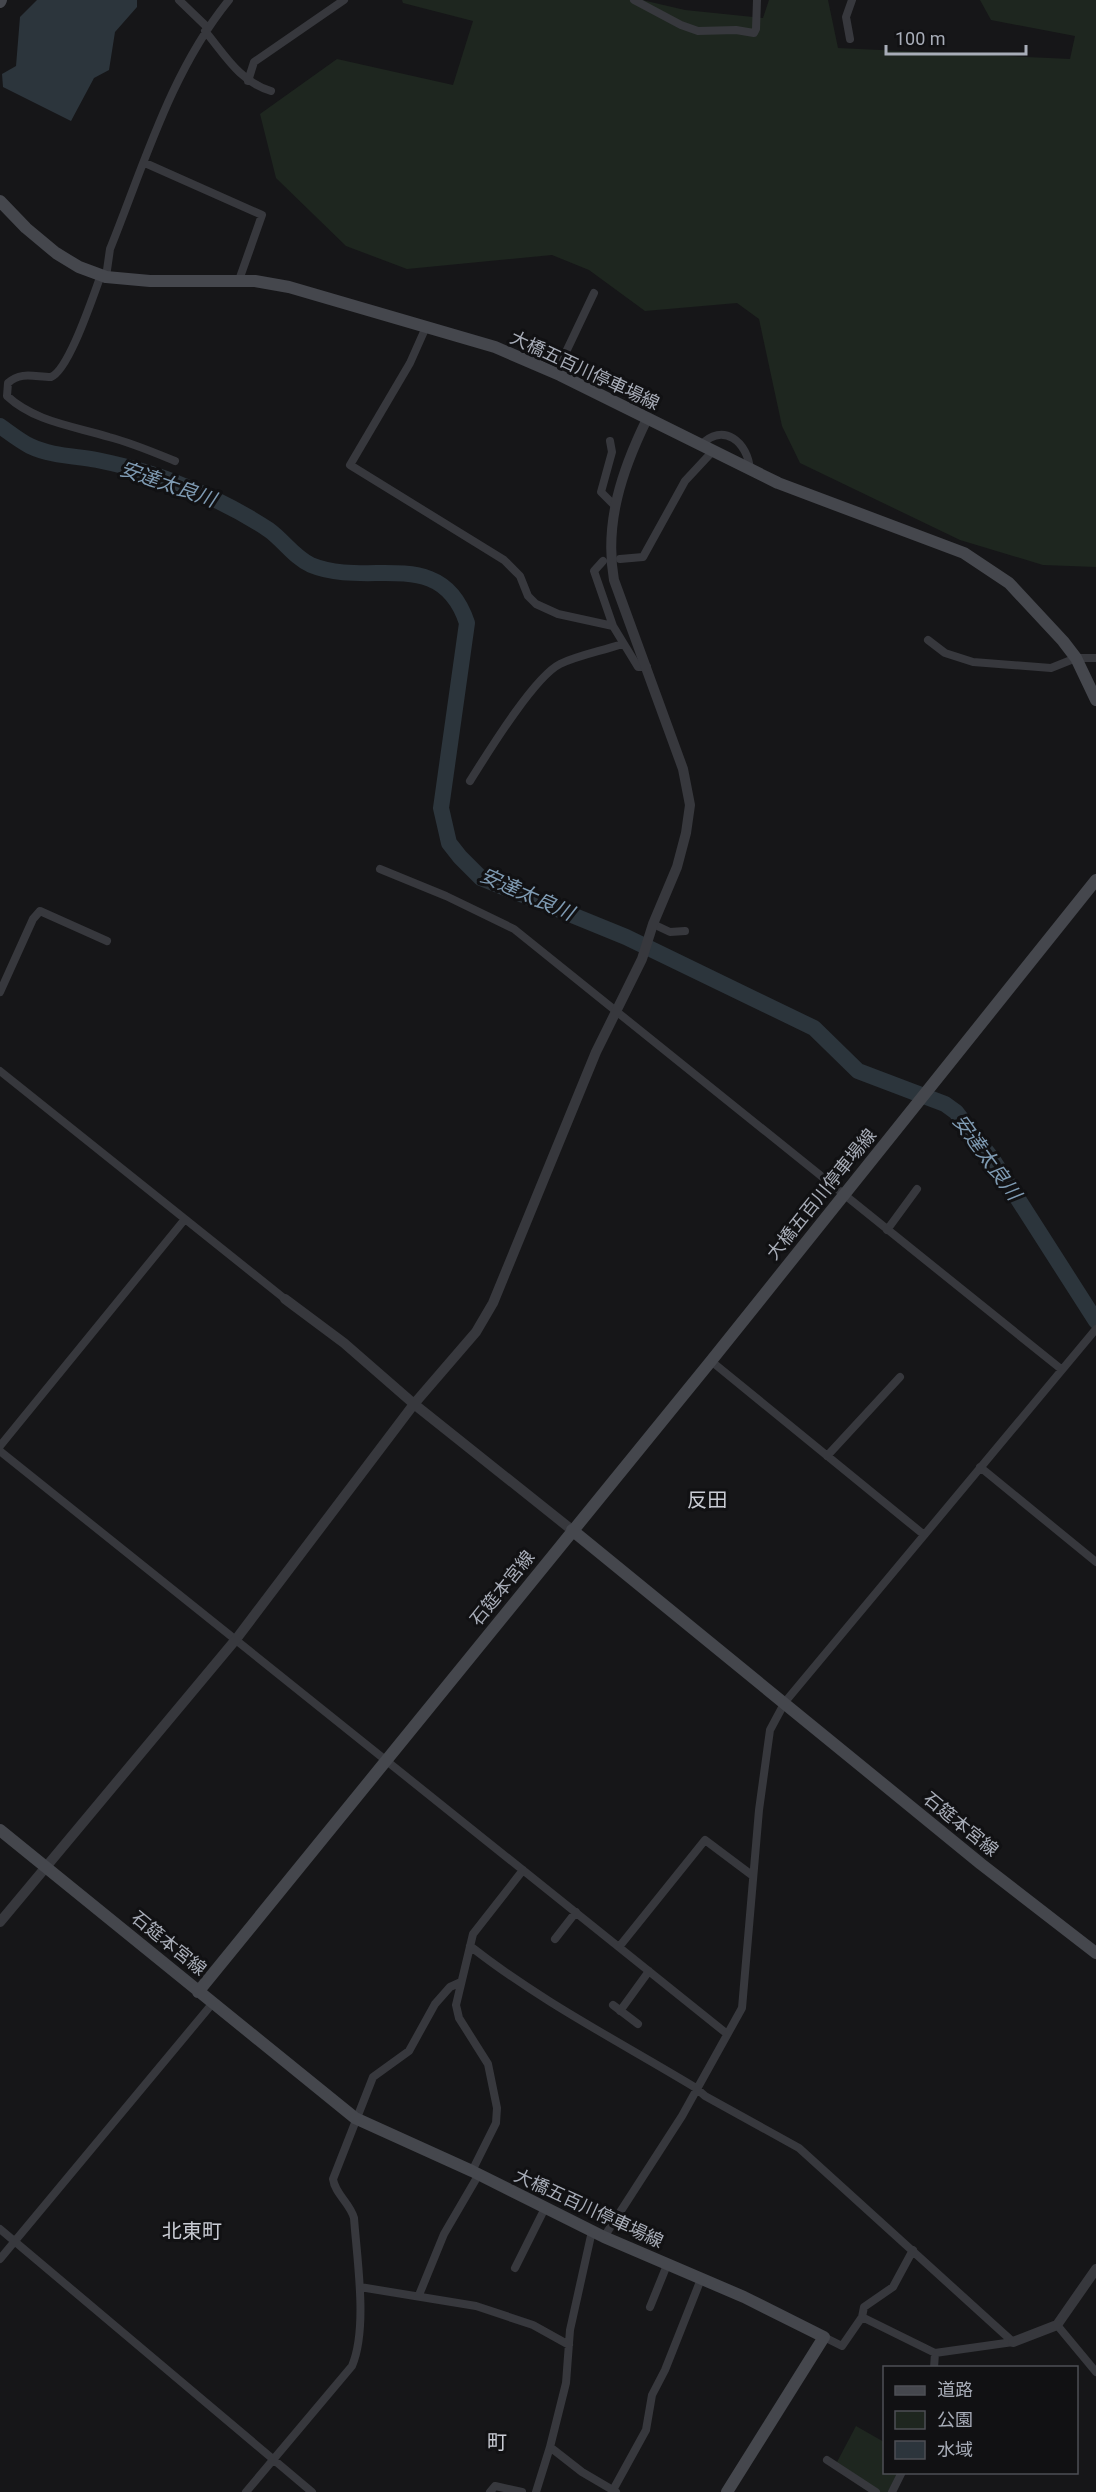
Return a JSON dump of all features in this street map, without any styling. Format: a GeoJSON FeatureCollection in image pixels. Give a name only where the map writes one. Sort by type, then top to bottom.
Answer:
{"type":"FeatureCollection","features":[{"type":"Feature","properties":{"kind":"main road","name":"大橋五百川停車場線"},"geometry":{"type":"LineString","coordinates":[[0,201],[26,228],[56,253],[79,267],[104,276],[150,282],[239,280],[289,287],[495,347],[556,374],[750,470],[824,502],[939,542],[978,561],[1009,583],[1076,658],[1096,700]]}},
{"type":"Feature","properties":{"kind":"main road","name":"大橋五百川停車場線"},"geometry":{"type":"LineString","coordinates":[[572,1530],[1095,884]]}},
{"type":"Feature","properties":{"kind":"main road","name":"石筵本宮線"},"geometry":{"type":"LineString","coordinates":[[0,1830],[198,1992],[572,1530],[981,1864],[1096,1953]]}},
{"type":"Feature","properties":{"kind":"main road","name":"大橋五百川停車場線"},"geometry":{"type":"LineString","coordinates":[[198,1992],[355,2118],[475,2173],[604,2237],[744,2297],[824,2337]]}},
{"type":"Feature","properties":{"kind":"main road"},"geometry":{"type":"LineString","coordinates":[[727,2492],[824,2337]]}},
{"type":"Feature","properties":{"kind":"street"},"geometry":{"type":"LineString","coordinates":[[179,0],[206,29],[238,73],[248,81],[271,91]]}},
{"type":"Feature","properties":{"kind":"street"},"geometry":{"type":"LineString","coordinates":[[175,461],[107,436],[90,433],[31,413],[7,396],[8,383],[13,379],[29,375],[51,377],[61,370],[104,276],[110,249],[183,70],[206,29],[229,0]]}},
{"type":"Feature","properties":{"kind":"street"},"geometry":{"type":"LineString","coordinates":[[248,81],[254,62],[344,0]]}},
{"type":"Feature","properties":{"kind":"street"},"geometry":{"type":"LineString","coordinates":[[634,0],[681,25],[698,31],[736,30],[753,33],[757,24],[758,0]]}},
{"type":"Feature","properties":{"kind":"street"},"geometry":{"type":"LineString","coordinates":[[850,39],[846,17],[852,0]]}},
{"type":"Feature","properties":{"kind":"street"},"geometry":{"type":"LineString","coordinates":[[145,163],[262,215],[239,280]]}},
{"type":"Feature","properties":{"kind":"street"},"geometry":{"type":"LineString","coordinates":[[556,374],[594,293]]}},
{"type":"Feature","properties":{"kind":"street"},"geometry":{"type":"LineString","coordinates":[[426,327],[410,363],[350,465],[504,560],[520,576],[528,596],[536,604],[558,614],[613,626]]}},
{"type":"Feature","properties":{"kind":"street"},"geometry":{"type":"LineString","coordinates":[[0,1922],[237,1638],[414,1404],[476,1332],[493,1303],[614,1012],[642,959],[682,852],[690,805],[683,769],[614,580],[609,545],[615,506],[636,441],[647,419]]}},
{"type":"Feature","properties":{"kind":"street"},"geometry":{"type":"LineString","coordinates":[[700,447],[710,437],[719,435],[737,441],[747,451],[750,470]]}},
{"type":"Feature","properties":{"kind":"street"},"geometry":{"type":"LineString","coordinates":[[609,441],[612,452],[601,492],[615,506]]}},
{"type":"Feature","properties":{"kind":"street"},"geometry":{"type":"LineString","coordinates":[[620,559],[643,557],[684,481],[712,452]]}},
{"type":"Feature","properties":{"kind":"street"},"geometry":{"type":"LineString","coordinates":[[603,561],[594,571],[613,626],[638,667],[647,668]]}},
{"type":"Feature","properties":{"kind":"street"},"geometry":{"type":"LineString","coordinates":[[928,640],[945,653],[973,662],[1051,668],[1076,658],[1096,658]]}},
{"type":"Feature","properties":{"kind":"street"},"geometry":{"type":"LineString","coordinates":[[470,781],[507,723],[546,676],[559,665],[622,644]]}},
{"type":"Feature","properties":{"kind":"street"},"geometry":{"type":"LineString","coordinates":[[380,868],[446,896],[514,930],[1061,1369]]}},
{"type":"Feature","properties":{"kind":"street"},"geometry":{"type":"LineString","coordinates":[[0,992],[33,919],[40,912],[107,941]]}},
{"type":"Feature","properties":{"kind":"street"},"geometry":{"type":"LineString","coordinates":[[653,927],[670,932],[685,931]]}},
{"type":"Feature","properties":{"kind":"street"},"geometry":{"type":"LineString","coordinates":[[0,1071],[285,1299],[344,1343],[414,1404],[572,1530]]}},
{"type":"Feature","properties":{"kind":"street"},"geometry":{"type":"LineString","coordinates":[[887,1230],[918,1189]]}},
{"type":"Feature","properties":{"kind":"street"},"geometry":{"type":"LineString","coordinates":[[185,1219],[0,1449],[726,2033]]}},
{"type":"Feature","properties":{"kind":"street"},"geometry":{"type":"LineString","coordinates":[[604,2237],[682,2116],[726,2033],[742,2008],[753,1876],[770,1730],[785,1702],[1093,1332]]}},
{"type":"Feature","properties":{"kind":"street"},"geometry":{"type":"LineString","coordinates":[[711,1361],[923,1534]]}},
{"type":"Feature","properties":{"kind":"street"},"geometry":{"type":"LineString","coordinates":[[827,1456],[900,1377]]}},
{"type":"Feature","properties":{"kind":"street"},"geometry":{"type":"LineString","coordinates":[[980,1467],[1096,1563]]}},
{"type":"Feature","properties":{"kind":"street"},"geometry":{"type":"LineString","coordinates":[[619,1947],[705,1840],[753,1876]]}},
{"type":"Feature","properties":{"kind":"street"},"geometry":{"type":"LineString","coordinates":[[419,2295],[444,2234],[475,2173],[496,2123],[498,2108],[488,2064],[459,2018],[456,2005],[477,1926],[523,1870]]}},
{"type":"Feature","properties":{"kind":"street"},"geometry":{"type":"LineString","coordinates":[[555,1939],[576,1912]]}},
{"type":"Feature","properties":{"kind":"street"},"geometry":{"type":"LineString","coordinates":[[470,1946],[505,1974],[696,2088],[705,2096],[799,2148],[1013,2342]]}},
{"type":"Feature","properties":{"kind":"street"},"geometry":{"type":"LineString","coordinates":[[638,2024],[617,2008],[650,1971]]}},
{"type":"Feature","properties":{"kind":"street"},"geometry":{"type":"LineString","coordinates":[[246,2492],[352,2366],[357,2354],[360,2287],[351,2209],[334,2186],[333,2179],[373,2077],[410,2051],[435,2004],[450,1986],[461,1982]]}},
{"type":"Feature","properties":{"kind":"street"},"geometry":{"type":"LineString","coordinates":[[0,2259],[212,2004]]}},
{"type":"Feature","properties":{"kind":"street"},"geometry":{"type":"LineString","coordinates":[[515,2268],[545,2208]]}},
{"type":"Feature","properties":{"kind":"street"},"geometry":{"type":"LineString","coordinates":[[0,2229],[312,2492]]}},
{"type":"Feature","properties":{"kind":"street"},"geometry":{"type":"LineString","coordinates":[[537,2492],[566,2382],[569,2345],[579,2283],[592,2231]]}},
{"type":"Feature","properties":{"kind":"street"},"geometry":{"type":"LineString","coordinates":[[824,2337],[842,2346],[862,2318],[864,2307],[893,2287],[913,2250]]}},
{"type":"Feature","properties":{"kind":"street"},"geometry":{"type":"LineString","coordinates":[[650,2307],[667,2265]]}},
{"type":"Feature","properties":{"kind":"street"},"geometry":{"type":"LineString","coordinates":[[862,2318],[935,2353],[1013,2342],[1057,2325],[1096,2269]]}},
{"type":"Feature","properties":{"kind":"street"},"geometry":{"type":"LineString","coordinates":[[550,2447],[582,2472],[614,2491],[646,2430],[652,2395],[665,2370],[701,2279]]}},
{"type":"Feature","properties":{"kind":"street"},"geometry":{"type":"LineString","coordinates":[[360,2287],[476,2306],[533,2325],[569,2345]]}},
{"type":"Feature","properties":{"kind":"street"},"geometry":{"type":"LineString","coordinates":[[1057,2325],[1096,2372]]}},
{"type":"Feature","properties":{"kind":"street"},"geometry":{"type":"LineString","coordinates":[[934,2366],[935,2353]]}},
{"type":"Feature","properties":{"kind":"street"},"geometry":{"type":"LineString","coordinates":[[827,2460],[876,2492]]}},
{"type":"Feature","properties":{"kind":"street"},"geometry":{"type":"LineString","coordinates":[[892,2492],[901,2474]]}},
{"type":"Feature","properties":{"kind":"street"},"geometry":{"type":"LineString","coordinates":[[490,2492],[495,2486],[501,2486],[522,2492]]}},
{"type":"Feature","properties":{"kind":"green space"},"geometry":{"type":"Polygon","coordinates":[[[402,0],[642,0],[685,10],[763,18],[769,0],[828,0],[838,48],[1070,59],[1075,36],[991,20],[980,0],[1096,0],[1096,567],[1043,565],[960,540],[800,463],[782,426],[759,319],[737,303],[645,311],[589,270],[552,255],[407,269],[346,246],[276,178],[260,114],[337,59],[453,85],[473,21],[403,3],[402,0]]]}},
{"type":"Feature","properties":{"kind":"green space"},"geometry":{"type":"Polygon","coordinates":[[[856,2426],[883,2441],[883,2474],[898,2474],[888,2492],[880,2492],[837,2462],[856,2426]]]}},
{"type":"Feature","properties":{"kind":"water"},"geometry":{"type":"Polygon","coordinates":[[[37,0],[137,0],[137,7],[115,32],[109,70],[94,78],[71,121],[3,87],[2,74],[16,66],[20,17],[37,0]]]}},
{"type":"Feature","properties":{"kind":"waterway","name":"安達太良川"},"geometry":{"type":"LineString","coordinates":[[0,426],[22,442],[38,449],[130,468],[206,495],[269,530],[311,565],[333,571],[401,573],[422,576],[440,584],[455,599],[467,623],[441,808],[449,843],[460,857],[481,878],[626,937],[814,1028],[858,1071],[945,1104],[956,1112],[993,1160],[1096,1321]]}},
{"type":"Feature","properties":{"kind":"district","name":"反田"},"geometry":{"type":"Point","coordinates":[707,1500]}},
{"type":"Feature","properties":{"kind":"district","name":"北東町"},"geometry":{"type":"Point","coordinates":[192,2231]}},
{"type":"Feature","properties":{"kind":"district","name":"町"},"geometry":{"type":"Point","coordinates":[497,2442]}}]}
